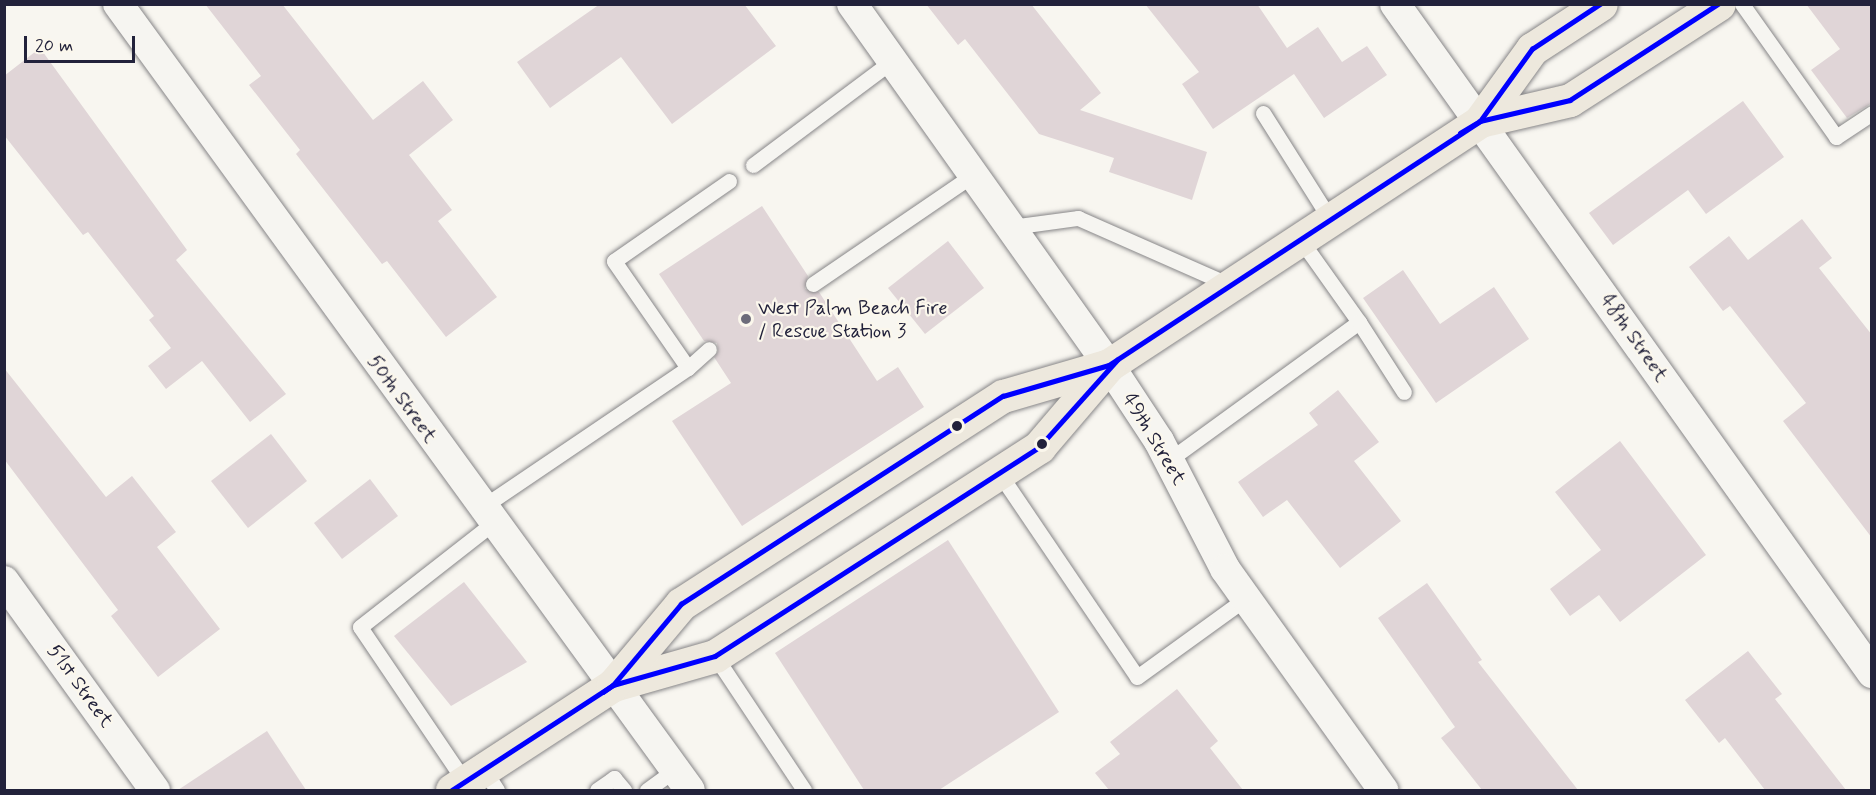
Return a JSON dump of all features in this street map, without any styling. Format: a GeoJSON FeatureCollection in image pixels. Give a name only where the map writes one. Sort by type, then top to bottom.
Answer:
{"type":"FeatureCollection","features":[{"type":"Feature","properties":{"kind":"main road"},"geometry":{"type":"LineString","coordinates":[[613,685],[715,656],[1039,447],[1109,365],[1479,120],[1532,49],[1601,4]]}},
{"type":"Feature","properties":{"kind":"main road"},"geometry":{"type":"LineString","coordinates":[[1479,120],[1570,100],[1719,4]]}},
{"type":"Feature","properties":{"kind":"main road"},"geometry":{"type":"LineString","coordinates":[[475,783],[613,685],[681,604],[1003,396],[1109,365]]}},
{"type":"Feature","properties":{"kind":"street","name":"50th Street"},"geometry":{"type":"LineString","coordinates":[[118,4],[487,516],[682,780]]}},
{"type":"Feature","properties":{"kind":"street","name":"49th Street"},"geometry":{"type":"LineString","coordinates":[[852,4],[1109,365],[1168,460],[1225,569],[1383,790]]}},
{"type":"Feature","properties":{"kind":"street","name":"48th Street"},"geometry":{"type":"LineString","coordinates":[[1395,4],[1872,674]]}},
{"type":"Feature","properties":{"kind":"street","name":"51st Street"},"geometry":{"type":"LineString","coordinates":[[4,581],[155,790]]}},
{"type":"Feature","properties":{"kind":"lane"},"geometry":{"type":"LineString","coordinates":[[1742,4],[1836,137],[1872,113]]}},
{"type":"Feature","properties":{"kind":"lane"},"geometry":{"type":"LineString","coordinates":[[753,165],[892,61]]}},
{"type":"Feature","properties":{"kind":"lane"},"geometry":{"type":"LineString","coordinates":[[1263,113],[1330,219]]}},
{"type":"Feature","properties":{"kind":"lane"},"geometry":{"type":"LineString","coordinates":[[813,284],[973,175]]}},
{"type":"Feature","properties":{"kind":"lane"},"geometry":{"type":"LineString","coordinates":[[688,368],[614,261],[729,181]]}},
{"type":"Feature","properties":{"kind":"lane"},"geometry":{"type":"LineString","coordinates":[[1011,227],[1078,218],[1230,285]]}},
{"type":"Feature","properties":{"kind":"lane"},"geometry":{"type":"LineString","coordinates":[[1300,239],[1359,322],[1404,392]]}},
{"type":"Feature","properties":{"kind":"lane"},"geometry":{"type":"LineString","coordinates":[[1168,460],[1359,322]]}},
{"type":"Feature","properties":{"kind":"lane"},"geometry":{"type":"LineString","coordinates":[[475,783],[360,627],[487,516],[688,368],[709,350]]}},
{"type":"Feature","properties":{"kind":"lane"},"geometry":{"type":"LineString","coordinates":[[999,473],[1137,676],[1246,598]]}},
{"type":"Feature","properties":{"kind":"lane"},"geometry":{"type":"LineString","coordinates":[[715,656],[804,790]]}},
{"type":"Feature","properties":{"kind":"lane"},"geometry":{"type":"LineString","coordinates":[[597,790],[614,778],[624,790]]}},
{"type":"Feature","properties":{"kind":"lane"},"geometry":{"type":"LineString","coordinates":[[647,790],[682,780]]}},
{"type":"Feature","properties":{"kind":"building"},"geometry":{"type":"Polygon","coordinates":[[[205,4],[282,4],[373,120],[423,81],[453,120],[409,155],[452,210],[438,221],[497,297],[446,337],[387,261],[382,264],[296,154],[300,150],[249,85],[261,76],[205,4]]]}},
{"type":"Feature","properties":{"kind":"building"},"geometry":{"type":"Polygon","coordinates":[[[600,4],[744,4],[776,46],[672,124],[621,57],[550,108],[517,62],[600,4]]]}},
{"type":"Feature","properties":{"kind":"building"},"geometry":{"type":"Polygon","coordinates":[[[926,4],[1031,4],[1101,93],[1080,110],[1207,152],[1192,200],[1109,172],[1114,158],[1039,134],[965,39],[958,45],[926,4]]]}},
{"type":"Feature","properties":{"kind":"building"},"geometry":{"type":"Polygon","coordinates":[[[1145,4],[1257,4],[1287,48],[1318,27],[1342,62],[1367,46],[1387,75],[1324,118],[1294,74],[1213,129],[1182,84],[1199,72],[1145,4]]]}},
{"type":"Feature","properties":{"kind":"building"},"geometry":{"type":"Polygon","coordinates":[[[1806,4],[1872,4],[1872,103],[1847,118],[1811,70],[1840,49],[1806,4]]]}},
{"type":"Feature","properties":{"kind":"building"},"geometry":{"type":"Polygon","coordinates":[[[40,48],[187,250],[176,260],[286,394],[250,422],[202,361],[166,389],[148,366],[171,348],[149,320],[154,316],[88,232],[83,235],[4,135],[4,76],[40,48]]]}},
{"type":"Feature","properties":{"kind":"building"},"geometry":{"type":"Polygon","coordinates":[[[1743,101],[1784,157],[1706,214],[1688,190],[1613,245],[1589,213],[1743,101]]]}},
{"type":"Feature","properties":{"kind":"building"},"geometry":{"type":"Polygon","coordinates":[[[762,206],[808,276],[805,289],[819,292],[877,381],[898,367],[924,407],[742,526],[672,421],[731,383],[714,357],[718,351],[717,343],[704,341],[659,274],[762,206]]]}},
{"type":"Feature","properties":{"kind":"building"},"geometry":{"type":"Polygon","coordinates":[[[1802,219],[1832,258],[1819,268],[1872,335],[1872,538],[1783,421],[1806,403],[1730,306],[1723,311],[1689,267],[1729,236],[1748,260],[1802,219]]]}},
{"type":"Feature","properties":{"kind":"building"},"geometry":{"type":"Polygon","coordinates":[[[948,241],[984,288],[925,334],[888,288],[948,241]]]}},
{"type":"Feature","properties":{"kind":"building"},"geometry":{"type":"Polygon","coordinates":[[[1403,270],[1440,324],[1494,287],[1529,339],[1436,403],[1363,298],[1403,270]]]}},
{"type":"Feature","properties":{"kind":"building"},"geometry":{"type":"Polygon","coordinates":[[[4,368],[106,497],[132,476],[176,532],[157,547],[220,629],[158,677],[111,616],[118,610],[4,459],[4,368]]]}},
{"type":"Feature","properties":{"kind":"building"},"geometry":{"type":"Polygon","coordinates":[[[1338,390],[1379,442],[1354,461],[1401,521],[1340,568],[1287,500],[1263,517],[1238,482],[1318,425],[1309,413],[1338,390]]]}},
{"type":"Feature","properties":{"kind":"building"},"geometry":{"type":"Polygon","coordinates":[[[271,434],[307,481],[248,528],[211,481],[271,434]]]}},
{"type":"Feature","properties":{"kind":"building"},"geometry":{"type":"Polygon","coordinates":[[[1620,441],[1706,555],[1620,622],[1599,595],[1570,616],[1550,589],[1601,550],[1555,492],[1620,441]]]}},
{"type":"Feature","properties":{"kind":"building"},"geometry":{"type":"Polygon","coordinates":[[[370,479],[398,516],[342,559],[314,523],[370,479]]]}},
{"type":"Feature","properties":{"kind":"building"},"geometry":{"type":"Polygon","coordinates":[[[948,540],[1059,712],[939,790],[864,790],[775,653],[948,540]]]}},
{"type":"Feature","properties":{"kind":"building"},"geometry":{"type":"Polygon","coordinates":[[[464,582],[527,662],[451,706],[394,636],[464,582]]]}},
{"type":"Feature","properties":{"kind":"building"},"geometry":{"type":"Polygon","coordinates":[[[1427,583],[1482,660],[1478,662],[1578,790],[1482,790],[1441,738],[1455,727],[1378,618],[1427,583]]]}},
{"type":"Feature","properties":{"kind":"building"},"geometry":{"type":"Polygon","coordinates":[[[1748,651],[1782,694],[1775,699],[1846,790],[1765,790],[1725,738],[1719,743],[1685,700],[1748,651]]]}},
{"type":"Feature","properties":{"kind":"building"},"geometry":{"type":"Polygon","coordinates":[[[1177,689],[1218,741],[1210,748],[1243,790],[1109,790],[1095,773],[1120,754],[1110,742],[1177,689]]]}},
{"type":"Feature","properties":{"kind":"building"},"geometry":{"type":"Polygon","coordinates":[[[267,731],[306,790],[178,790],[267,731]]]}},
{"type":"Feature","properties":{"kind":"transit line"},"geometry":{"type":"LineString","coordinates":[[1460,133],[1480,121],[1532,49],[1600,4]]}},
{"type":"Feature","properties":{"kind":"transit line"},"geometry":{"type":"LineString","coordinates":[[452,790],[613,685],[681,604],[1003,396],[1109,365],[1480,121],[1570,100],[1718,4]]}},
{"type":"Feature","properties":{"kind":"transit line"},"geometry":{"type":"LineString","coordinates":[[603,692],[613,685],[715,656],[1039,447],[1117,360]]}},
{"type":"Feature","properties":{"kind":"place","name":"West Palm Beach Fire / Rescue Station 3"},"geometry":{"type":"Point","coordinates":[746,319]}}]}
